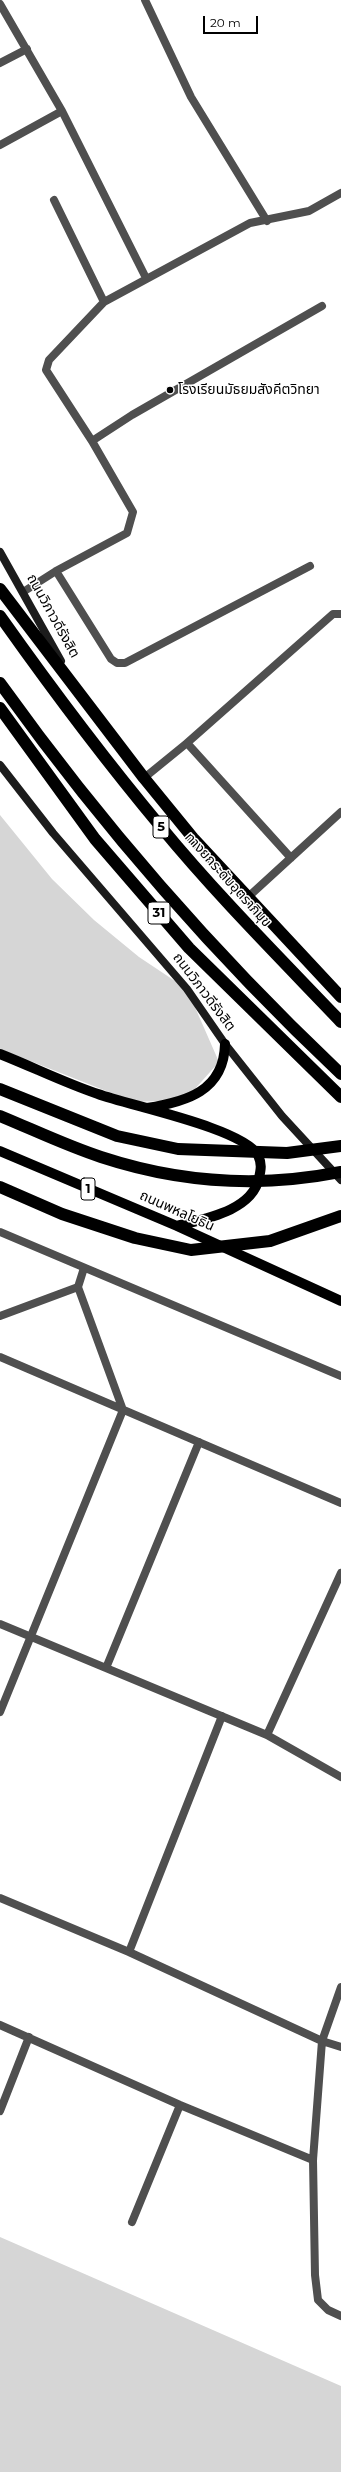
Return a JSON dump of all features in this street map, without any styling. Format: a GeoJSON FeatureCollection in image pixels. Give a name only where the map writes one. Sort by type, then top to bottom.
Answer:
{"type":"FeatureCollection","features":[{"type":"Feature","properties":{"kind":"highway","name":"ถนนวิภาวดีรังสิต"},"geometry":{"type":"LineString","coordinates":[[0,589],[144,778],[247,898],[341,997]]}},
{"type":"Feature","properties":{"kind":"highway","name":"ทางยกระดับอุตราภิมุข"},"geometry":{"type":"LineString","coordinates":[[0,616],[70,714],[161,828],[251,928],[341,1022]]}},
{"type":"Feature","properties":{"kind":"highway"},"geometry":{"type":"LineString","coordinates":[[0,683],[45,745],[136,859],[218,951],[341,1074]]}},
{"type":"Feature","properties":{"kind":"highway","name":"ถนนวิภาวดีรังสิต"},"geometry":{"type":"LineString","coordinates":[[0,708],[95,839],[189,948],[341,1097]]}},
{"type":"Feature","properties":{"kind":"highway"},"geometry":{"type":"LineString","coordinates":[[0,1089],[118,1136],[178,1149],[286,1153],[341,1146]]}},
{"type":"Feature","properties":{"kind":"highway"},"geometry":{"type":"LineString","coordinates":[[0,1116],[101,1157],[162,1174],[217,1181],[255,1181],[341,1172]]}},
{"type":"Feature","properties":{"kind":"highway"},"geometry":{"type":"LineString","coordinates":[[0,1187],[62,1214],[135,1238],[191,1250],[270,1241],[341,1216]]}},
{"type":"Feature","properties":{"kind":"main road","name":"ถนนวิภาวดีรังสิต"},"geometry":{"type":"LineString","coordinates":[[0,552],[80,695]]}},
{"type":"Feature","properties":{"kind":"main road","name":"ถนนวิภาวดีรังสิต"},"geometry":{"type":"LineString","coordinates":[[0,765],[53,833],[187,989],[225,1044],[282,1116],[341,1180]]}},
{"type":"Feature","properties":{"kind":"main road"},"geometry":{"type":"LineString","coordinates":[[143,1108],[186,1100],[204,1089],[217,1076],[225,1061],[225,1044]]}},
{"type":"Feature","properties":{"kind":"main road"},"geometry":{"type":"LineString","coordinates":[[0,1054],[97,1094],[189,1121],[241,1141],[257,1154],[262,1166],[258,1184],[249,1196],[232,1208],[212,1216],[177,1226]]}},
{"type":"Feature","properties":{"kind":"main road","name":"ถนนพหลโยธิน"},"geometry":{"type":"LineString","coordinates":[[0,1151],[177,1226],[341,1301]]}},
{"type":"Feature","properties":{"kind":"lane"},"geometry":{"type":"LineString","coordinates":[[145,0],[191,97],[267,221]]}},
{"type":"Feature","properties":{"kind":"lane"},"geometry":{"type":"LineString","coordinates":[[0,4],[62,111],[146,278]]}},
{"type":"Feature","properties":{"kind":"lane"},"geometry":{"type":"LineString","coordinates":[[0,63],[27,49]]}},
{"type":"Feature","properties":{"kind":"lane"},"geometry":{"type":"LineString","coordinates":[[0,145],[62,111]]}},
{"type":"Feature","properties":{"kind":"lane"},"geometry":{"type":"LineString","coordinates":[[23,592],[56,571],[127,533],[132,523],[133,512],[92,441],[46,370],[48,360],[104,302],[146,278],[250,223],[267,221],[309,211],[341,193]]}},
{"type":"Feature","properties":{"kind":"lane"},"geometry":{"type":"LineString","coordinates":[[54,200],[104,302]]}},
{"type":"Feature","properties":{"kind":"lane"},"geometry":{"type":"LineString","coordinates":[[92,441],[132,414],[322,306]]}},
{"type":"Feature","properties":{"kind":"lane"},"geometry":{"type":"LineString","coordinates":[[56,571],[111,659],[125,663],[310,566]]}},
{"type":"Feature","properties":{"kind":"lane"},"geometry":{"type":"LineString","coordinates":[[144,778],[187,743],[333,614],[341,614]]}},
{"type":"Feature","properties":{"kind":"lane"},"geometry":{"type":"LineString","coordinates":[[187,743],[291,858]]}},
{"type":"Feature","properties":{"kind":"lane"},"geometry":{"type":"LineString","coordinates":[[247,898],[341,812]]}},
{"type":"Feature","properties":{"kind":"lane"},"geometry":{"type":"LineString","coordinates":[[0,1232],[341,1376]]}},
{"type":"Feature","properties":{"kind":"lane"},"geometry":{"type":"LineString","coordinates":[[0,1712],[123,1410],[78,1287],[84,1268]]}},
{"type":"Feature","properties":{"kind":"lane"},"geometry":{"type":"LineString","coordinates":[[0,1316],[78,1287]]}},
{"type":"Feature","properties":{"kind":"lane"},"geometry":{"type":"LineString","coordinates":[[0,1357],[341,1504]]}},
{"type":"Feature","properties":{"kind":"lane"},"geometry":{"type":"LineString","coordinates":[[106,1668],[199,1442]]}},
{"type":"Feature","properties":{"kind":"lane"},"geometry":{"type":"LineString","coordinates":[[268,1735],[341,1573]]}},
{"type":"Feature","properties":{"kind":"lane"},"geometry":{"type":"LineString","coordinates":[[0,1624],[268,1735],[341,1777]]}},
{"type":"Feature","properties":{"kind":"lane"},"geometry":{"type":"LineString","coordinates":[[129,1952],[222,1716]]}},
{"type":"Feature","properties":{"kind":"lane"},"geometry":{"type":"LineString","coordinates":[[0,1898],[129,1952],[322,2041],[341,2047]]}},
{"type":"Feature","properties":{"kind":"lane"},"geometry":{"type":"LineString","coordinates":[[341,1987],[322,2041],[313,2160],[315,2275],[318,2300],[328,2310],[341,2316]]}},
{"type":"Feature","properties":{"kind":"lane"},"geometry":{"type":"LineString","coordinates":[[0,2025],[180,2105],[313,2160]]}},
{"type":"Feature","properties":{"kind":"lane"},"geometry":{"type":"LineString","coordinates":[[0,2111],[29,2037]]}},
{"type":"Feature","properties":{"kind":"lane"},"geometry":{"type":"LineString","coordinates":[[132,2222],[180,2105]]}},
{"type":"Feature","properties":{"kind":"shaded area"},"geometry":{"type":"Polygon","coordinates":[[[0,815],[52,879],[94,920],[139,957],[187,989],[219,1062],[185,1100],[134,1102],[0,1049],[0,815]]]}},
{"type":"Feature","properties":{"kind":"shaded area"},"geometry":{"type":"Polygon","coordinates":[[[0,2237],[341,2386],[341,2472],[0,2472],[0,2237]]]}},
{"type":"Feature","properties":{"kind":"place","name":"โรงเรียนมัธยมสังคีตวิทยา"},"geometry":{"type":"Point","coordinates":[170,390]}}]}
